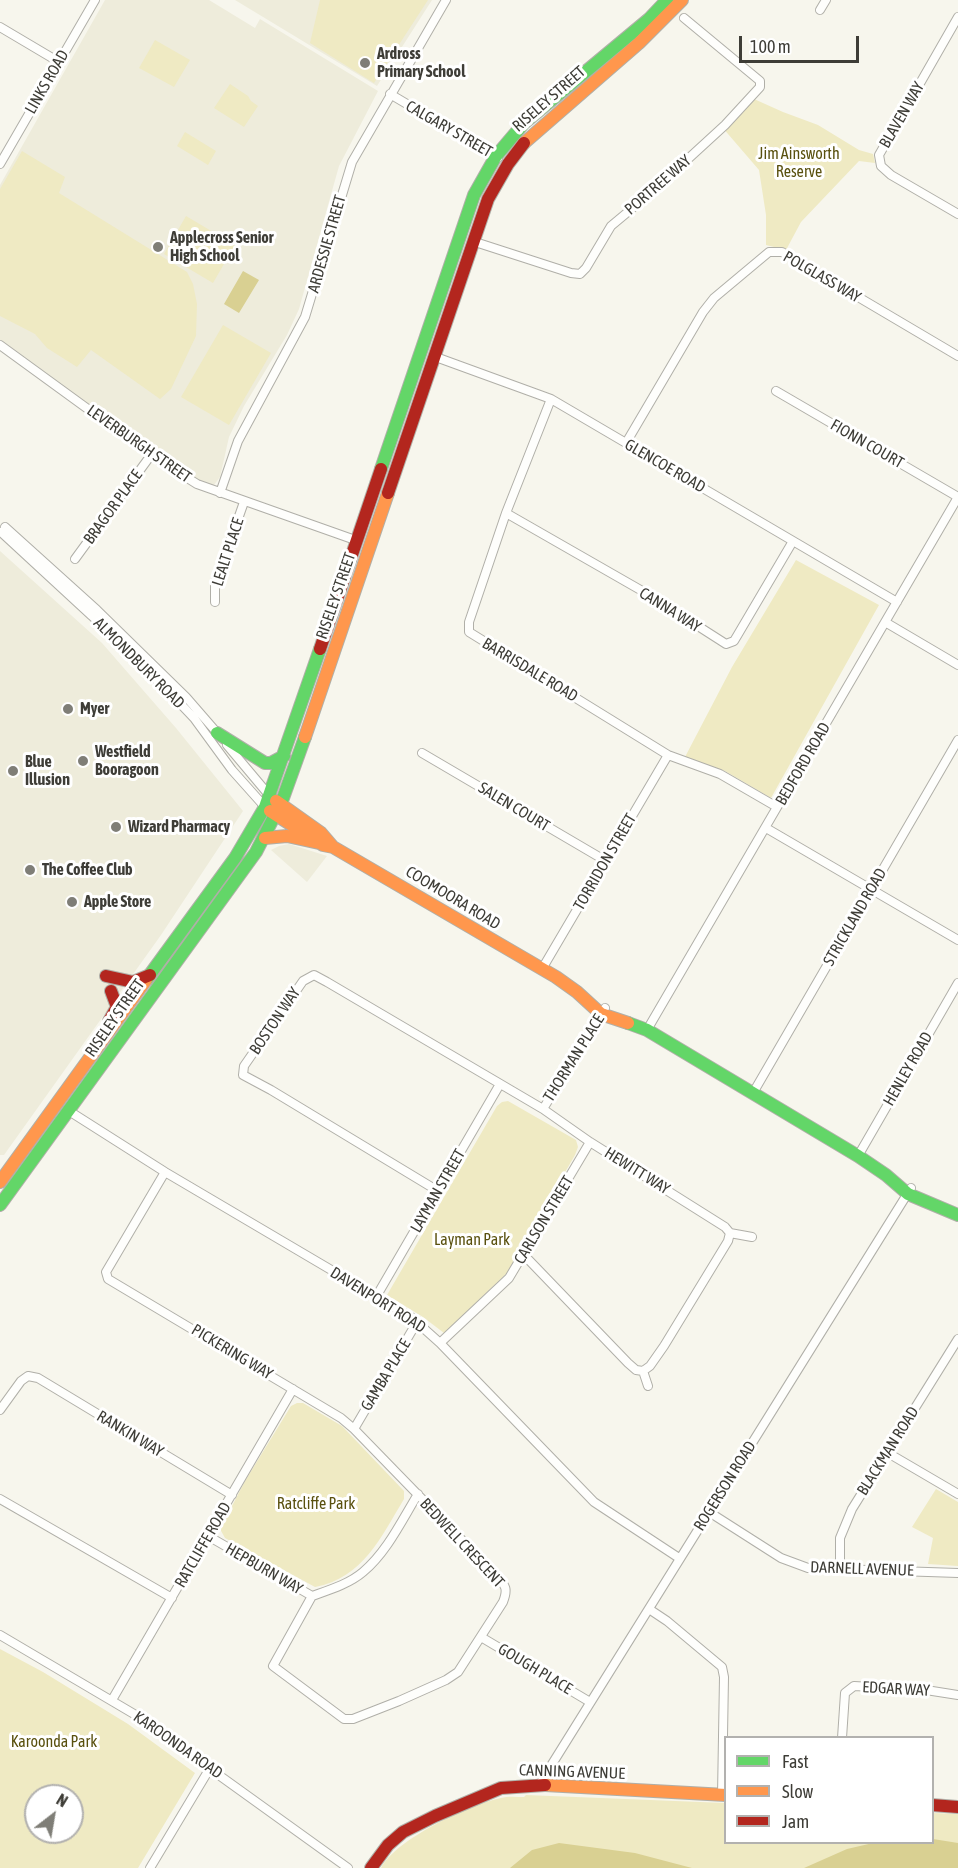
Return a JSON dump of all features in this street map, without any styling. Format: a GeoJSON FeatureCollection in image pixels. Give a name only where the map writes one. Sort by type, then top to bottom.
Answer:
{"type":"FeatureCollection","features":[{"type":"Feature","properties":{"kind":"main road"},"geometry":{"type":"LineString","coordinates":[[671,3],[684,18]]}},
{"type":"Feature","properties":{"kind":"main road","name":"RISELEY STREET"},"geometry":{"type":"LineString","coordinates":[[0,1182],[6,1168],[103,1041],[235,858],[267,801],[358,541],[488,199],[508,164],[526,140],[661,22],[671,3]]}},
{"type":"Feature","properties":{"kind":"main road","name":"RISELEY STREET"},"geometry":{"type":"LineString","coordinates":[[0,1205],[264,838],[278,810],[314,711],[428,355],[460,234],[474,195],[496,156],[524,123],[671,3]]}},
{"type":"Feature","properties":{"kind":"main road"},"geometry":{"type":"LineString","coordinates":[[661,22],[673,18],[684,18]]}},
{"type":"Feature","properties":{"kind":"main road"},"geometry":{"type":"LineString","coordinates":[[217,733],[265,763],[278,761],[284,756]]}},
{"type":"Feature","properties":{"kind":"main road","name":"COOMOORA ROAD"},"geometry":{"type":"LineString","coordinates":[[267,801],[320,843],[333,847],[556,977],[603,1011],[647,1030],[858,1156],[890,1169],[909,1191],[944,1200],[958,1214]]}},
{"type":"Feature","properties":{"kind":"main road","name":"COOMOORA ROAD"},"geometry":{"type":"LineString","coordinates":[[278,810],[328,838],[333,847]]}},
{"type":"Feature","properties":{"kind":"main road"},"geometry":{"type":"LineString","coordinates":[[264,838],[287,836],[320,843]]}},
{"type":"Feature","properties":{"kind":"main road"},"geometry":{"type":"LineString","coordinates":[[106,976],[133,982],[150,975]]}},
{"type":"Feature","properties":{"kind":"main road"},"geometry":{"type":"LineString","coordinates":[[103,1041],[103,1029],[117,1007],[111,991]]}},
{"type":"Feature","properties":{"kind":"main road","name":"CANNING AVENUE"},"geometry":{"type":"LineString","coordinates":[[371,1868],[396,1837],[418,1824],[501,1788],[539,1785],[724,1795]]}},
{"type":"Feature","properties":{"kind":"main road"},"geometry":{"type":"LineString","coordinates":[[934,1805],[958,1807]]}},
{"type":"Feature","properties":{"kind":"street","name":"LINKS ROAD"},"geometry":{"type":"LineString","coordinates":[[0,164],[95,0]]}},
{"type":"Feature","properties":{"kind":"street","name":"ARDESSIE STREET"},"geometry":{"type":"LineString","coordinates":[[220,493],[238,441],[302,326],[348,171],[390,94],[446,0]]}},
{"type":"Feature","properties":{"kind":"street"},"geometry":{"type":"LineString","coordinates":[[820,10],[826,0]]}},
{"type":"Feature","properties":{"kind":"street","name":"BLAVEN WAY"},"geometry":{"type":"LineString","coordinates":[[958,17],[879,155],[882,166],[891,175],[958,214]]}},
{"type":"Feature","properties":{"kind":"street","name":"PORTREE WAY"},"geometry":{"type":"LineString","coordinates":[[460,234],[473,241],[580,274],[611,226],[737,114],[760,87],[760,81],[684,18]]}},
{"type":"Feature","properties":{"kind":"street"},"geometry":{"type":"LineString","coordinates":[[0,27],[59,62]]}},
{"type":"Feature","properties":{"kind":"street","name":"CALGARY STREET"},"geometry":{"type":"LineString","coordinates":[[390,94],[508,164]]}},
{"type":"Feature","properties":{"kind":"street","name":"POLGLASS WAY"},"geometry":{"type":"LineString","coordinates":[[627,443],[690,332],[708,305],[770,252],[782,252],[958,356]]}},
{"type":"Feature","properties":{"kind":"street","name":"LEVERBURGH STREET"},"geometry":{"type":"LineString","coordinates":[[0,345],[151,455],[197,484],[358,541]]}},
{"type":"Feature","properties":{"kind":"street","name":"GLENCOE ROAD"},"geometry":{"type":"LineString","coordinates":[[428,355],[551,399],[897,603]]}},
{"type":"Feature","properties":{"kind":"street","name":"FIONN COURT"},"geometry":{"type":"LineString","coordinates":[[776,391],[958,497]]}},
{"type":"Feature","properties":{"kind":"street","name":"BARRISDALE ROAD"},"geometry":{"type":"LineString","coordinates":[[551,399],[506,513],[469,622],[469,632],[478,640],[668,755],[720,774],[777,807]]}},
{"type":"Feature","properties":{"kind":"street","name":"BRAGOR PLACE"},"geometry":{"type":"LineString","coordinates":[[75,559],[151,455]]}},
{"type":"Feature","properties":{"kind":"street","name":"BEDFORD ROAD"},"geometry":{"type":"LineString","coordinates":[[647,1030],[958,497]]}},
{"type":"Feature","properties":{"kind":"street","name":"LEALT PLACE"},"geometry":{"type":"LineString","coordinates":[[215,602],[215,584],[244,502]]}},
{"type":"Feature","properties":{"kind":"street","name":"CANNA WAY"},"geometry":{"type":"LineString","coordinates":[[506,513],[651,596],[726,644],[734,641],[793,541]]}},
{"type":"Feature","properties":{"kind":"street"},"geometry":{"type":"LineString","coordinates":[[0,518],[4,521],[2,531]]}},
{"type":"Feature","properties":{"kind":"street","name":"ALMONDBURY ROAD"},"geometry":{"type":"LineString","coordinates":[[2,531],[98,610],[186,697],[257,782],[267,801]]}},
{"type":"Feature","properties":{"kind":"street","name":"ALMONDBURY ROAD"},"geometry":{"type":"LineString","coordinates":[[2,531],[174,697],[194,718],[232,770],[267,801]]}},
{"type":"Feature","properties":{"kind":"street"},"geometry":{"type":"LineString","coordinates":[[885,622],[958,664]]}},
{"type":"Feature","properties":{"kind":"street","name":"STRICKLAND ROAD"},"geometry":{"type":"LineString","coordinates":[[753,1093],[958,740]]}},
{"type":"Feature","properties":{"kind":"street","name":"SALEN COURT"},"geometry":{"type":"LineString","coordinates":[[422,753],[606,861]]}},
{"type":"Feature","properties":{"kind":"street","name":"TORRIDON STREET"},"geometry":{"type":"LineString","coordinates":[[542,969],[668,755]]}},
{"type":"Feature","properties":{"kind":"street"},"geometry":{"type":"LineString","coordinates":[[766,828],[958,940]]}},
{"type":"Feature","properties":{"kind":"street","name":"BOSTON WAY"},"geometry":{"type":"LineString","coordinates":[[438,1191],[243,1075],[244,1066],[303,981],[314,975],[543,1108]]}},
{"type":"Feature","properties":{"kind":"street","name":"HENLEY ROAD"},"geometry":{"type":"LineString","coordinates":[[858,1156],[958,983]]}},
{"type":"Feature","properties":{"kind":"street","name":"THORMAN PLACE"},"geometry":{"type":"LineString","coordinates":[[543,1108],[603,1011]]}},
{"type":"Feature","properties":{"kind":"street","name":"LAYMAN STREET"},"geometry":{"type":"LineString","coordinates":[[376,1297],[500,1084]]}},
{"type":"Feature","properties":{"kind":"street","name":"HEWITT WAY"},"geometry":{"type":"LineString","coordinates":[[543,1108],[590,1142],[725,1227],[730,1233],[752,1238]]}},
{"type":"Feature","properties":{"kind":"street","name":"DAVENPORT ROAD"},"geometry":{"type":"LineString","coordinates":[[69,1111],[165,1172],[417,1322],[594,1502],[679,1558]]}},
{"type":"Feature","properties":{"kind":"street","name":"CARLSON STREET"},"geometry":{"type":"LineString","coordinates":[[440,1343],[509,1278],[590,1142]]}},
{"type":"Feature","properties":{"kind":"street","name":"PICKERING WAY"},"geometry":{"type":"LineString","coordinates":[[165,1172],[106,1272],[104,1281],[293,1389],[341,1418],[354,1429]]}},
{"type":"Feature","properties":{"kind":"street","name":"ROGERSON ROAD"},"geometry":{"type":"LineString","coordinates":[[539,1785],[909,1191]]}},
{"type":"Feature","properties":{"kind":"street"},"geometry":{"type":"LineString","coordinates":[[524,1255],[628,1363],[636,1370],[643,1371],[650,1366],[664,1346],[728,1241],[730,1233]]}},
{"type":"Feature","properties":{"kind":"street","name":"GAMBA PLACE"},"geometry":{"type":"LineString","coordinates":[[354,1429],[417,1322]]}},
{"type":"Feature","properties":{"kind":"street","name":"BLACKMAN ROAD"},"geometry":{"type":"LineString","coordinates":[[840,1570],[840,1538],[852,1509],[957,1345]]}},
{"type":"Feature","properties":{"kind":"street"},"geometry":{"type":"LineString","coordinates":[[0,1410],[27,1376],[25,1367]]}},
{"type":"Feature","properties":{"kind":"street"},"geometry":{"type":"LineString","coordinates":[[643,1371],[648,1386]]}},
{"type":"Feature","properties":{"kind":"street","name":"RANKIN WAY"},"geometry":{"type":"LineString","coordinates":[[27,1376],[38,1378],[232,1495]]}},
{"type":"Feature","properties":{"kind":"street","name":"RATCLIFFE ROAD"},"geometry":{"type":"LineString","coordinates":[[112,1700],[293,1389]]}},
{"type":"Feature","properties":{"kind":"street","name":"BEDWELL CRESCENT"},"geometry":{"type":"LineString","coordinates":[[273,1666],[344,1719],[353,1719],[446,1680],[458,1672],[503,1602],[507,1592],[506,1586],[354,1429]]}},
{"type":"Feature","properties":{"kind":"street"},"geometry":{"type":"LineString","coordinates":[[888,1453],[958,1494]]}},
{"type":"Feature","properties":{"kind":"street","name":"HEPBURN WAY"},"geometry":{"type":"LineString","coordinates":[[208,1536],[312,1596],[344,1584],[364,1572],[384,1548],[417,1494]]}},
{"type":"Feature","properties":{"kind":"street"},"geometry":{"type":"LineString","coordinates":[[0,1499],[172,1598]]}},
{"type":"Feature","properties":{"kind":"street","name":"DARNELL AVENUE"},"geometry":{"type":"LineString","coordinates":[[709,1512],[781,1558],[808,1568],[958,1573]]}},
{"type":"Feature","properties":{"kind":"street"},"geometry":{"type":"LineString","coordinates":[[264,1670],[273,1666],[312,1596]]}},
{"type":"Feature","properties":{"kind":"street"},"geometry":{"type":"LineString","coordinates":[[649,1609],[667,1621],[722,1667],[724,1677],[724,1795]]}},
{"type":"Feature","properties":{"kind":"street","name":"KAROONDA ROAD"},"geometry":{"type":"LineString","coordinates":[[0,1635],[112,1700],[348,1868]]}},
{"type":"Feature","properties":{"kind":"street","name":"GOUGH PLACE"},"geometry":{"type":"LineString","coordinates":[[481,1637],[590,1702]]}},
{"type":"Feature","properties":{"kind":"street","name":"EDGAR WAY"},"geometry":{"type":"LineString","coordinates":[[842,1736],[845,1693],[854,1686],[926,1690],[958,1695]]}},
{"type":"Feature","properties":{"kind":"street"},"geometry":{"type":"LineString","coordinates":[[150,1868],[210,1768]]}},
{"type":"Feature","properties":{"kind":"shaded area","name":"Applecross Senior High School"},"geometry":{"type":"Polygon","coordinates":[[[105,0],[209,0],[255,28],[260,19],[378,91],[339,166],[299,309],[287,335],[244,406],[229,437],[220,477],[214,485],[197,484],[0,340],[0,185],[105,0]]]}},
{"type":"Feature","properties":{"kind":"shaded area","name":"Ardross Primary School"},"geometry":{"type":"Polygon","coordinates":[[[235,0],[432,0],[377,86],[235,0]]]}},
{"type":"Feature","properties":{"kind":"shaded area"},"geometry":{"type":"Polygon","coordinates":[[[243,271],[259,280],[239,313],[224,304],[243,271]]]}},
{"type":"Feature","properties":{"kind":"shaded area","name":"Westfield Booragoon"},"geometry":{"type":"Polygon","coordinates":[[[0,551],[102,643],[176,728],[243,811],[161,935],[4,1155],[0,1155],[0,551]]]}},
{"type":"Feature","properties":{"kind":"shaded area"},"geometry":{"type":"Polygon","coordinates":[[[289,844],[327,856],[307,882],[271,850],[289,844]]]}},
{"type":"Feature","properties":{"kind":"shaded area"},"geometry":{"type":"Polygon","coordinates":[[[934,1839],[958,1843],[958,1868],[804,1868],[847,1849],[869,1844],[934,1844],[934,1839]]]}},
{"type":"Feature","properties":{"kind":"shaded area"},"geometry":{"type":"Polygon","coordinates":[[[559,1843],[635,1853],[692,1868],[510,1868],[532,1850],[559,1843]]]}},
{"type":"Feature","properties":{"kind":"green space","name":"Ardross Primary School"},"geometry":{"type":"Polygon","coordinates":[[[320,0],[428,0],[374,83],[310,43],[320,0]]]}},
{"type":"Feature","properties":{"kind":"green space"},"geometry":{"type":"Polygon","coordinates":[[[155,40],[190,60],[174,87],[139,68],[155,40]]]}},
{"type":"Feature","properties":{"kind":"green space"},"geometry":{"type":"Polygon","coordinates":[[[230,84],[258,106],[244,127],[214,108],[230,84]]]}},
{"type":"Feature","properties":{"kind":"green space","name":"Jim Ainsworth Reserve"},"geometry":{"type":"Polygon","coordinates":[[[754,99],[818,125],[859,150],[873,154],[875,163],[859,161],[801,222],[786,250],[766,245],[766,215],[759,170],[722,127],[754,99]]]}},
{"type":"Feature","properties":{"kind":"green space"},"geometry":{"type":"Polygon","coordinates":[[[185,132],[216,151],[208,165],[177,146],[185,132]]]}},
{"type":"Feature","properties":{"kind":"green space"},"geometry":{"type":"Polygon","coordinates":[[[22,151],[65,177],[59,193],[187,272],[193,284],[197,304],[196,336],[171,389],[160,399],[91,350],[77,367],[47,348],[35,334],[0,316],[0,189],[22,151]]]}},
{"type":"Feature","properties":{"kind":"green space"},"geometry":{"type":"Polygon","coordinates":[[[186,216],[235,245],[213,283],[164,254],[186,216]]]}},
{"type":"Feature","properties":{"kind":"green space"},"geometry":{"type":"Polygon","coordinates":[[[223,325],[271,353],[229,425],[181,397],[223,325]]]}},
{"type":"Feature","properties":{"kind":"green space"},"geometry":{"type":"Polygon","coordinates":[[[796,560],[879,605],[771,798],[725,771],[685,757],[732,667],[796,560]]]}},
{"type":"Feature","properties":{"kind":"green space","name":"Layman Park"},"geometry":{"type":"Polygon","coordinates":[[[508,1101],[576,1140],[578,1147],[507,1273],[444,1333],[387,1295],[497,1106],[508,1101]]]}},
{"type":"Feature","properties":{"kind":"green space","name":"Ratcliffe Park"},"geometry":{"type":"Polygon","coordinates":[[[303,1403],[342,1426],[404,1491],[404,1499],[369,1554],[346,1575],[315,1587],[225,1538],[220,1529],[245,1481],[291,1406],[303,1403]]]}},
{"type":"Feature","properties":{"kind":"green space"},"geometry":{"type":"Polygon","coordinates":[[[936,1489],[958,1502],[958,1566],[928,1564],[933,1538],[912,1527],[936,1489]]]}},
{"type":"Feature","properties":{"kind":"green space","name":"Karoonda Park"},"geometry":{"type":"Polygon","coordinates":[[[0,1649],[43,1672],[128,1724],[195,1773],[138,1868],[0,1868],[0,1649]]]}},
{"type":"Feature","properties":{"kind":"green space"},"geometry":{"type":"Polygon","coordinates":[[[526,1795],[724,1803],[724,1844],[934,1844],[934,1813],[958,1814],[958,1868],[381,1868],[401,1846],[453,1815],[507,1797],[526,1795]]]}},
{"type":"Feature","properties":{"kind":"traffic: fast"},"geometry":{"type":"LineString","coordinates":[[381,469],[474,195],[496,156],[524,123],[649,19],[667,0]]}},
{"type":"Feature","properties":{"kind":"traffic: fast"},"geometry":{"type":"LineString","coordinates":[[146,980],[235,858],[265,807],[320,649]]}},
{"type":"Feature","properties":{"kind":"traffic: fast"},"geometry":{"type":"LineString","coordinates":[[217,733],[265,763],[271,763],[284,756]]}},
{"type":"Feature","properties":{"kind":"traffic: fast"},"geometry":{"type":"LineString","coordinates":[[0,1205],[256,852],[282,801],[305,737]]}},
{"type":"Feature","properties":{"kind":"traffic: fast"},"geometry":{"type":"LineString","coordinates":[[628,1023],[647,1030],[858,1156],[886,1175],[908,1194],[958,1215]]}},
{"type":"Feature","properties":{"kind":"traffic: slow"},"geometry":{"type":"LineString","coordinates":[[524,143],[639,43],[682,0]]}},
{"type":"Feature","properties":{"kind":"traffic: slow"},"geometry":{"type":"LineString","coordinates":[[305,737],[388,493]]}},
{"type":"Feature","properties":{"kind":"traffic: slow"},"geometry":{"type":"LineString","coordinates":[[276,801],[321,833],[333,847]]}},
{"type":"Feature","properties":{"kind":"traffic: slow"},"geometry":{"type":"LineString","coordinates":[[270,811],[323,845],[333,847],[556,977],[601,1014],[628,1023]]}},
{"type":"Feature","properties":{"kind":"traffic: slow"},"geometry":{"type":"LineString","coordinates":[[265,838],[287,836],[319,843]]}},
{"type":"Feature","properties":{"kind":"traffic: slow"},"geometry":{"type":"LineString","coordinates":[[0,1182],[146,980]]}},
{"type":"Feature","properties":{"kind":"traffic: slow"},"geometry":{"type":"LineString","coordinates":[[545,1785],[724,1795]]}},
{"type":"Feature","properties":{"kind":"traffic: jam"},"geometry":{"type":"LineString","coordinates":[[388,493],[488,199],[508,164],[524,143]]}},
{"type":"Feature","properties":{"kind":"traffic: jam"},"geometry":{"type":"LineString","coordinates":[[320,649],[381,469]]}},
{"type":"Feature","properties":{"kind":"traffic: jam"},"geometry":{"type":"LineString","coordinates":[[106,976],[133,982],[150,975]]}},
{"type":"Feature","properties":{"kind":"traffic: jam"},"geometry":{"type":"LineString","coordinates":[[109,1021],[117,1007],[111,991]]}},
{"type":"Feature","properties":{"kind":"traffic: jam"},"geometry":{"type":"LineString","coordinates":[[371,1868],[388,1845],[403,1832],[435,1816],[501,1788],[545,1785]]}},
{"type":"Feature","properties":{"kind":"traffic: jam"},"geometry":{"type":"LineString","coordinates":[[934,1805],[958,1807]]}},
{"type":"Feature","properties":{"kind":"place","name":"Ardross Primary School"},"geometry":{"type":"Point","coordinates":[365,63]}},
{"type":"Feature","properties":{"kind":"place","name":"Applecross Senior High School"},"geometry":{"type":"Point","coordinates":[158,247]}},
{"type":"Feature","properties":{"kind":"place","name":"Myer"},"geometry":{"type":"Point","coordinates":[68,709]}},
{"type":"Feature","properties":{"kind":"place","name":"Westfield Booragoon"},"geometry":{"type":"Point","coordinates":[83,761]}},
{"type":"Feature","properties":{"kind":"place","name":"Blue Illusion"},"geometry":{"type":"Point","coordinates":[13,771]}},
{"type":"Feature","properties":{"kind":"place","name":"Wizard Pharmacy"},"geometry":{"type":"Point","coordinates":[116,827]}},
{"type":"Feature","properties":{"kind":"place","name":"The Coffee Club"},"geometry":{"type":"Point","coordinates":[30,870]}},
{"type":"Feature","properties":{"kind":"place","name":"Apple Store"},"geometry":{"type":"Point","coordinates":[72,902]}}]}
